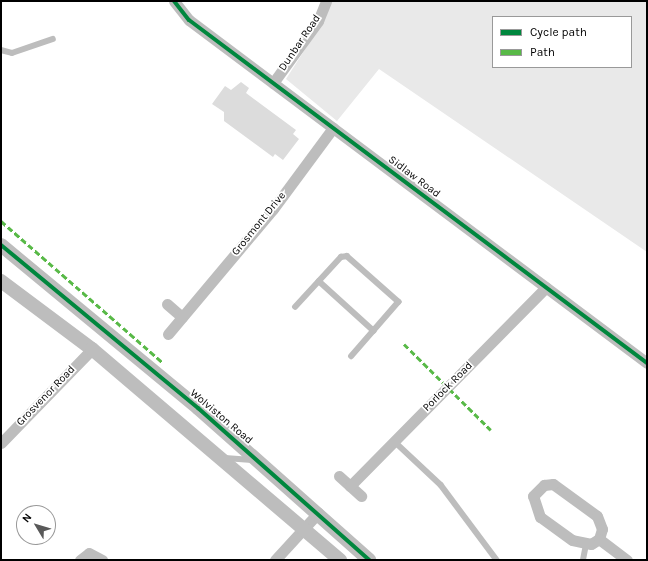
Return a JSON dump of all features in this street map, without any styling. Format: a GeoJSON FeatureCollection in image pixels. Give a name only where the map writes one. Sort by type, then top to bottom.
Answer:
{"type":"FeatureCollection","features":[{"type":"Feature","properties":{"kind":"street","name":"Sidlaw Road"},"geometry":{"type":"LineString","coordinates":[[174,1],[189,20],[647,363]]}},
{"type":"Feature","properties":{"kind":"street","name":"Dunbar Road"},"geometry":{"type":"LineString","coordinates":[[273,83],[318,21],[326,1]]}},
{"type":"Feature","properties":{"kind":"street","name":"Grosmont Drive"},"geometry":{"type":"LineString","coordinates":[[168,334],[273,210],[333,128]]}},
{"type":"Feature","properties":{"kind":"street","name":"Wolviston Road"},"geometry":{"type":"LineString","coordinates":[[1,245],[258,460],[369,560]]}},
{"type":"Feature","properties":{"kind":"street"},"geometry":{"type":"LineString","coordinates":[[1,281],[92,349],[340,560]]}},
{"type":"Feature","properties":{"kind":"street","name":"Porlock Road"},"geometry":{"type":"LineString","coordinates":[[350,486],[546,287]]}},
{"type":"Feature","properties":{"kind":"street"},"geometry":{"type":"LineString","coordinates":[[167,304],[182,318]]}},
{"type":"Feature","properties":{"kind":"street"},"geometry":{"type":"LineString","coordinates":[[92,349],[106,333]]}},
{"type":"Feature","properties":{"kind":"street","name":"Grosvenor Road"},"geometry":{"type":"LineString","coordinates":[[1,443],[92,349]]}},
{"type":"Feature","properties":{"kind":"street"},"geometry":{"type":"LineString","coordinates":[[339,476],[361,496]]}},
{"type":"Feature","properties":{"kind":"street"},"geometry":{"type":"LineString","coordinates":[[552,484],[597,516],[602,529],[599,539],[586,544],[572,540],[540,517],[533,503],[537,489],[552,484]]}},
{"type":"Feature","properties":{"kind":"street"},"geometry":{"type":"LineString","coordinates":[[275,560],[318,513]]}},
{"type":"Feature","properties":{"kind":"street"},"geometry":{"type":"LineString","coordinates":[[599,539],[627,560]]}},
{"type":"Feature","properties":{"kind":"street"},"geometry":{"type":"LineString","coordinates":[[80,560],[89,553],[102,560]]}},
{"type":"Feature","properties":{"kind":"lane"},"geometry":{"type":"LineString","coordinates":[[1,50],[12,53],[53,39]]}},
{"type":"Feature","properties":{"kind":"lane"},"geometry":{"type":"LineString","coordinates":[[295,307],[341,257],[347,256],[398,300],[352,356]]}},
{"type":"Feature","properties":{"kind":"lane"},"geometry":{"type":"LineString","coordinates":[[319,281],[374,331]]}},
{"type":"Feature","properties":{"kind":"lane"},"geometry":{"type":"LineString","coordinates":[[394,441],[441,485],[497,560]]}},
{"type":"Feature","properties":{"kind":"lane"},"geometry":{"type":"LineString","coordinates":[[221,458],[258,460]]}},
{"type":"Feature","properties":{"kind":"lane"},"geometry":{"type":"LineString","coordinates":[[582,560],[586,544]]}},
{"type":"Feature","properties":{"kind":"shaded area"},"geometry":{"type":"Polygon","coordinates":[[[331,1],[647,1],[647,252],[379,69],[337,121],[286,79],[322,23],[331,1]]]}},
{"type":"Feature","properties":{"kind":"building"},"geometry":{"type":"Polygon","coordinates":[[[241,82],[249,88],[246,93],[296,130],[293,134],[299,139],[283,160],[275,154],[273,157],[224,121],[224,112],[212,104],[225,86],[231,90],[241,82]]]}},
{"type":"Feature","properties":{"kind":"marked path"},"geometry":{"type":"LineString","coordinates":[[1,221],[163,363]]}},
{"type":"Feature","properties":{"kind":"marked path"},"geometry":{"type":"LineString","coordinates":[[404,344],[491,430]]}},
{"type":"Feature","properties":{"kind":"cycle path"},"geometry":{"type":"LineString","coordinates":[[174,1],[189,20],[647,363]]}},
{"type":"Feature","properties":{"kind":"cycle path"},"geometry":{"type":"LineString","coordinates":[[1,245],[198,408],[369,560]]}}]}
